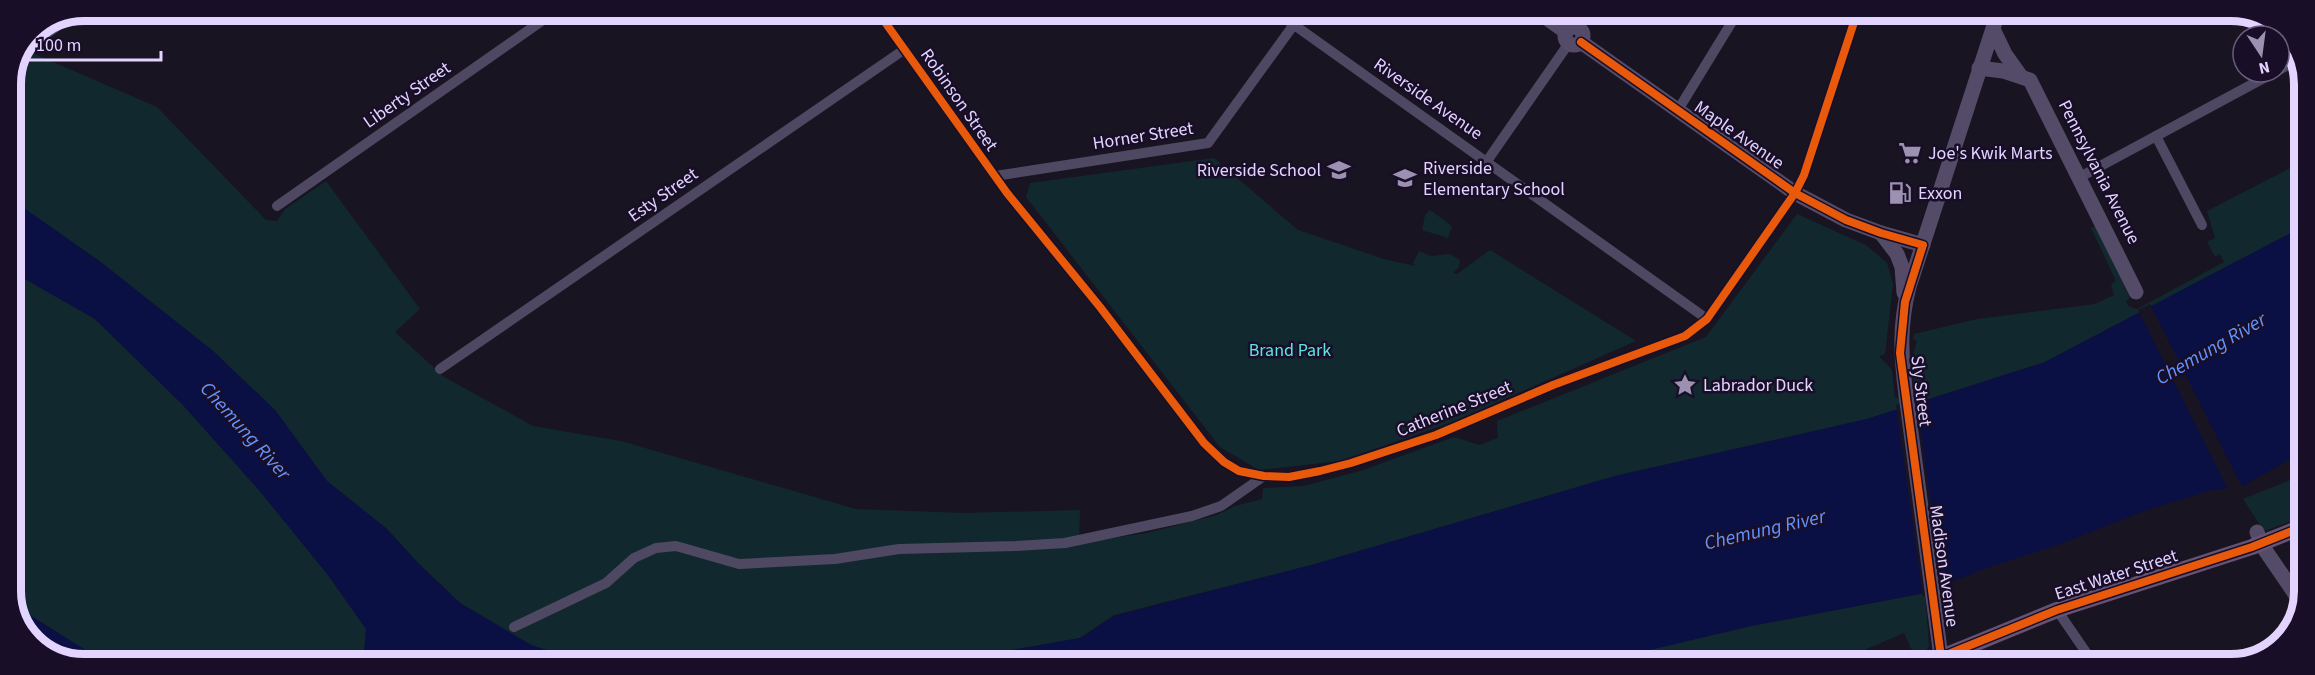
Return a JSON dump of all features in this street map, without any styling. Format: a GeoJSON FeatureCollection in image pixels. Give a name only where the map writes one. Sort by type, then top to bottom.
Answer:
{"type":"FeatureCollection","features":[{"type":"Feature","properties":{"kind":"main road","name":"Maple Avenue"},"geometry":{"type":"LineString","coordinates":[[1552,21],[1795,193],[1846,220],[1881,234],[1923,245]]}},
{"type":"Feature","properties":{"kind":"main road"},"geometry":{"type":"LineString","coordinates":[[1996,21],[1979,68],[2020,75]]}},
{"type":"Feature","properties":{"kind":"main road","name":"Pennsylvania Avenue"},"geometry":{"type":"LineString","coordinates":[[1993,29],[2005,54],[2020,75],[2030,80],[2136,292]]}},
{"type":"Feature","properties":{"kind":"main road","name":"Sly Street"},"geometry":{"type":"LineString","coordinates":[[1916,471],[1900,352],[1901,323],[1905,302],[1979,68]]}},
{"type":"Feature","properties":{"kind":"main road"},"geometry":{"type":"LineString","coordinates":[[1881,234],[1897,254],[1902,267],[1905,302]]}},
{"type":"Feature","properties":{"kind":"main road","name":"Madison Avenue"},"geometry":{"type":"LineString","coordinates":[[1916,471],[1943,654]]}},
{"type":"Feature","properties":{"kind":"main road","name":"East Water Street"},"geometry":{"type":"LineString","coordinates":[[1958,654],[2057,610],[2259,538],[2294,529]]}},
{"type":"Feature","properties":{"kind":"main road"},"geometry":{"type":"LineString","coordinates":[[2259,538],[2294,592]]}},
{"type":"Feature","properties":{"kind":"street","name":"Liberty Street"},"geometry":{"type":"LineString","coordinates":[[277,206],[542,21]]}},
{"type":"Feature","properties":{"kind":"street","name":"Robinson Street"},"geometry":{"type":"LineString","coordinates":[[884,21],[995,176]]}},
{"type":"Feature","properties":{"kind":"street","name":"Riverside Avenue"},"geometry":{"type":"LineString","coordinates":[[1288,21],[1487,160],[1707,319]]}},
{"type":"Feature","properties":{"kind":"street","name":"Horner Street"},"geometry":{"type":"LineString","coordinates":[[995,176],[1208,143],[1297,21]]}},
{"type":"Feature","properties":{"kind":"street"},"geometry":{"type":"LineString","coordinates":[[1487,160],[1583,21]]}},
{"type":"Feature","properties":{"kind":"street"},"geometry":{"type":"LineString","coordinates":[[1678,110],[1732,21]]}},
{"type":"Feature","properties":{"kind":"street","name":"Catherine Street"},"geometry":{"type":"LineString","coordinates":[[995,176],[1100,307],[1204,443],[1224,462],[1239,471],[1264,476],[1289,477],[1320,471],[1436,435],[1553,385],[1685,336],[1707,319],[1795,193],[1804,175],[1854,21]]}},
{"type":"Feature","properties":{"kind":"street","name":"Esty Street"},"geometry":{"type":"LineString","coordinates":[[440,369],[905,49]]}},
{"type":"Feature","properties":{"kind":"street"},"geometry":{"type":"LineString","coordinates":[[2080,177],[2253,84]]}},
{"type":"Feature","properties":{"kind":"street"},"geometry":{"type":"LineString","coordinates":[[2156,136],[2202,225]]}},
{"type":"Feature","properties":{"kind":"street"},"geometry":{"type":"LineString","coordinates":[[514,627],[606,583],[634,558],[656,548],[676,546],[739,564],[835,559],[899,549],[1065,543],[1192,516],[1221,506],[1264,476]]}},
{"type":"Feature","properties":{"kind":"street"},"geometry":{"type":"LineString","coordinates":[[2057,610],[2087,654]]}},
{"type":"Feature","properties":{"kind":"green space"},"geometry":{"type":"Polygon","coordinates":[[[30,52],[157,107],[266,220],[277,221],[285,209],[326,181],[420,309],[395,332],[444,377],[533,426],[621,441],[856,509],[963,513],[1080,510],[1079,543],[1147,533],[1217,515],[1235,506],[1262,499],[1263,488],[1304,486],[1363,470],[1454,437],[1479,445],[1498,438],[1497,421],[1706,337],[1797,214],[1866,245],[1887,263],[1893,284],[1885,354],[1879,356],[1892,370],[1895,398],[1915,394],[1913,361],[1917,342],[1913,338],[1914,334],[1977,319],[2095,304],[2114,295],[2111,285],[2116,281],[2091,228],[2095,226],[2130,298],[2126,301],[2128,306],[2137,309],[2224,262],[2220,254],[2215,257],[2207,242],[2215,238],[2207,211],[2294,166],[2294,231],[2045,362],[1867,419],[1615,476],[1315,564],[1114,615],[1080,638],[989,654],[558,654],[531,645],[460,603],[418,563],[387,529],[327,481],[275,410],[213,351],[102,263],[21,206],[21,84],[22,72],[30,52]]]}},
{"type":"Feature","properties":{"kind":"green space","name":"Brand Park"},"geometry":{"type":"Polygon","coordinates":[[[1214,158],[1298,230],[1384,259],[1415,266],[1413,263],[1419,251],[1431,256],[1450,254],[1460,260],[1459,267],[1453,273],[1457,274],[1490,250],[1636,341],[1450,423],[1340,461],[1259,470],[1220,447],[1026,197],[1030,183],[1214,158]]]}},
{"type":"Feature","properties":{"kind":"green space"},"geometry":{"type":"Polygon","coordinates":[[[1430,210],[1452,226],[1448,238],[1422,230],[1425,215],[1430,210]]]}},
{"type":"Feature","properties":{"kind":"green space"},"geometry":{"type":"Polygon","coordinates":[[[21,277],[95,319],[183,405],[259,490],[328,575],[366,629],[364,654],[91,654],[24,611],[22,603],[21,277]]]}},
{"type":"Feature","properties":{"kind":"green space"},"geometry":{"type":"Polygon","coordinates":[[[2294,479],[2294,520],[2264,531],[2243,499],[2294,479]]]}},
{"type":"Feature","properties":{"kind":"green space"},"geometry":{"type":"Polygon","coordinates":[[[1925,593],[1929,646],[1920,654],[1914,654],[1904,633],[1855,654],[1801,654],[1800,652],[1795,654],[1632,654],[1751,626],[1925,593]]]}},
{"type":"Feature","properties":{"kind":"water","name":"Chemung River"},"geometry":{"type":"Polygon","coordinates":[[[21,206],[102,263],[213,351],[275,410],[327,481],[387,529],[418,563],[460,603],[531,645],[558,654],[364,654],[366,629],[328,575],[259,490],[183,405],[95,319],[21,277],[21,206]]]}},
{"type":"Feature","properties":{"kind":"water","name":"Chemung River"},"geometry":{"type":"Polygon","coordinates":[[[2294,231],[2294,457],[2243,486],[2212,490],[2144,511],[2058,545],[1983,569],[1925,593],[1751,626],[1632,654],[989,654],[1080,638],[1114,616],[1315,564],[1615,476],[1867,419],[2045,362],[2294,231]]]}},
{"type":"Feature","properties":{"kind":"water"},"geometry":{"type":"Polygon","coordinates":[[[24,611],[91,654],[68,652],[49,643],[34,629],[24,611]]]}},
{"type":"Feature","properties":{"kind":"pier"},"geometry":{"type":"Polygon","coordinates":[[[2150,304],[2243,489],[2229,491],[2138,310],[2150,304]]]}},
{"type":"Feature","properties":{"kind":"pier"},"geometry":{"type":"Polygon","coordinates":[[[1916,399],[1943,589],[1923,597],[1896,405],[1916,399]]]}},
{"type":"Feature","properties":{"kind":"cycle path"},"geometry":{"type":"LineString","coordinates":[[884,21],[1007,193],[1100,307],[1204,443],[1224,462],[1239,471],[1264,476],[1289,477],[1351,463],[1436,435],[1553,385],[1685,336],[1707,319],[1795,193],[1804,175],[1854,21]]}},
{"type":"Feature","properties":{"kind":"cycle path"},"geometry":{"type":"LineString","coordinates":[[1581,42],[1795,193],[1846,220],[1923,245],[1905,302],[1900,353],[1941,654]]}},
{"type":"Feature","properties":{"kind":"cycle path"},"geometry":{"type":"LineString","coordinates":[[1948,654],[2057,610],[2252,547],[2294,530]]}},
{"type":"Feature","properties":{"kind":"place","name":"Joe's Kwik Marts"},"geometry":{"type":"Point","coordinates":[1910,153]}},
{"type":"Feature","properties":{"kind":"place","name":"Riverside School"},"geometry":{"type":"Point","coordinates":[1339,170]}},
{"type":"Feature","properties":{"kind":"place","name":"Riverside Elementary School"},"geometry":{"type":"Point","coordinates":[1405,178]}},
{"type":"Feature","properties":{"kind":"place","name":"Exxon"},"geometry":{"type":"Point","coordinates":[1900,193]}},
{"type":"Feature","properties":{"kind":"place","name":"Labrador Duck"},"geometry":{"type":"Point","coordinates":[1685,385]}}]}
